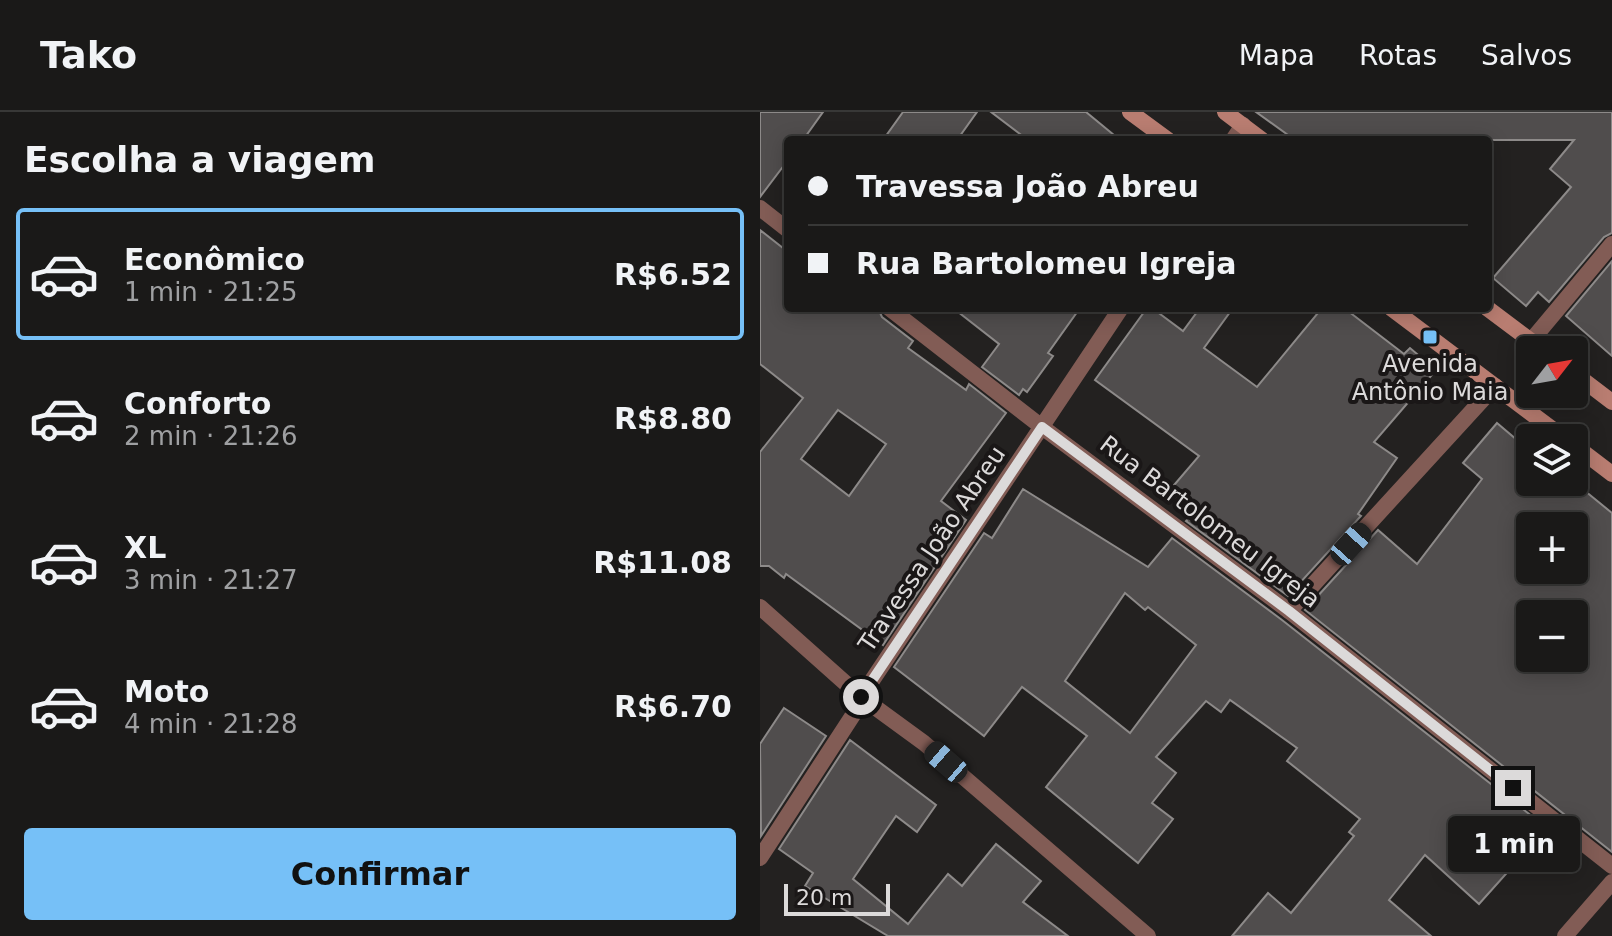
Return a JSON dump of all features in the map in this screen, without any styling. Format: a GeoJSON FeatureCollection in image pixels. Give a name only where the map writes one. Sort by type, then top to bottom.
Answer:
{"type":"FeatureCollection","features":[{"type":"Feature","properties":{"kind":"main road"},"geometry":{"type":"LineString","coordinates":[[1130,112],[1163,136]]}},
{"type":"Feature","properties":{"kind":"main road"},"geometry":{"type":"LineString","coordinates":[[1225,112],[1257,136]]}},
{"type":"Feature","properties":{"kind":"main road"},"geometry":{"type":"LineString","coordinates":[[1396,312],[1545,424]]}},
{"type":"Feature","properties":{"kind":"main road"},"geometry":{"type":"LineString","coordinates":[[1492,312],[1525,336]]}},
{"type":"Feature","properties":{"kind":"main road"},"geometry":{"type":"LineString","coordinates":[[1588,384],[1612,402]]}},
{"type":"Feature","properties":{"kind":"main road"},"geometry":{"type":"LineString","coordinates":[[1588,456],[1612,474]]}},
{"type":"Feature","properties":{"kind":"street"},"geometry":{"type":"LineString","coordinates":[[1236,136],[1243,125]]}},
{"type":"Feature","properties":{"kind":"street"},"geometry":{"type":"LineString","coordinates":[[760,208],[784,227]]}},
{"type":"Feature","properties":{"kind":"street"},"geometry":{"type":"LineString","coordinates":[[1544,336],[1612,244]]}},
{"type":"Feature","properties":{"kind":"street","name":"Rua Bartolomeu Igreja"},"geometry":{"type":"LineString","coordinates":[[894,312],[1042,427],[1289,611],[1612,866]]}},
{"type":"Feature","properties":{"kind":"street","name":"Travessa João Abreu"},"geometry":{"type":"LineString","coordinates":[[760,858],[855,712],[861,697],[1118,312]]}},
{"type":"Feature","properties":{"kind":"street"},"geometry":{"type":"LineString","coordinates":[[1289,611],[1495,386]]}},
{"type":"Feature","properties":{"kind":"street"},"geometry":{"type":"LineString","coordinates":[[760,607],[861,697],[924,743],[1148,936]]}},
{"type":"Feature","properties":{"kind":"street"},"geometry":{"type":"LineString","coordinates":[[1565,936],[1612,882]]}},
{"type":"Feature","properties":{"kind":"building"},"geometry":{"type":"Polygon","coordinates":[[[760,112],[823,112],[806,136],[784,136],[784,165],[760,197],[760,112]]]}},
{"type":"Feature","properties":{"kind":"building"},"geometry":{"type":"Polygon","coordinates":[[[903,112],[977,112],[960,136],[886,136],[903,112]]]}},
{"type":"Feature","properties":{"kind":"building"},"geometry":{"type":"Polygon","coordinates":[[[991,112],[1086,112],[1115,136],[1023,136],[991,112]]]}},
{"type":"Feature","properties":{"kind":"building"},"geometry":{"type":"Polygon","coordinates":[[[1256,112],[1612,112],[1612,233],[1604,237],[1549,302],[1538,292],[1526,306],[1493,278],[1571,187],[1550,169],[1574,140],[1492,140],[1492,136],[1289,136],[1256,112]]]}},
{"type":"Feature","properties":{"kind":"building"},"geometry":{"type":"Polygon","coordinates":[[[760,230],[784,249],[784,312],[880,312],[913,341],[908,348],[966,390],[969,384],[1006,413],[941,501],[966,520],[883,645],[786,574],[784,578],[769,566],[760,566],[760,452],[803,398],[760,364],[760,230]],[[838,410],[801,459],[849,496],[886,444],[838,410]]]}},
{"type":"Feature","properties":{"kind":"building"},"geometry":{"type":"Polygon","coordinates":[[[1612,261],[1612,356],[1566,316],[1612,261]]]}},
{"type":"Feature","properties":{"kind":"building"},"geometry":{"type":"Polygon","coordinates":[[[958,312],[1077,312],[1048,353],[1053,356],[1027,392],[1023,389],[1019,395],[982,367],[999,344],[958,312]]]}},
{"type":"Feature","properties":{"kind":"building"},"geometry":{"type":"Polygon","coordinates":[[[1144,312],[1157,312],[1183,331],[1197,312],[1230,312],[1204,348],[1257,387],[1319,312],[1349,312],[1404,354],[1410,348],[1436,370],[1374,442],[1397,458],[1358,514],[1361,516],[1288,596],[1186,521],[1193,513],[1169,491],[1199,456],[1095,380],[1144,312]]]}},
{"type":"Feature","properties":{"kind":"building"},"geometry":{"type":"Polygon","coordinates":[[[1497,423],[1516,439],[1516,496],[1588,496],[1588,493],[1612,513],[1612,852],[1305,610],[1378,530],[1417,564],[1482,479],[1463,463],[1497,423]]]}},
{"type":"Feature","properties":{"kind":"building"},"geometry":{"type":"Polygon","coordinates":[[[1023,489],[1148,567],[1172,538],[1282,620],[1547,828],[1479,904],[1425,855],[1389,900],[1431,936],[1232,936],[1268,893],[1291,913],[1354,836],[1349,832],[1360,819],[1287,761],[1297,748],[1230,700],[1221,712],[1206,701],[1156,757],[1176,773],[1152,803],[1173,819],[1138,863],[1046,787],[1087,736],[1022,687],[984,736],[894,667],[984,533],[992,538],[1023,489]],[[1125,593],[1065,681],[1130,733],[1196,645],[1148,607],[1145,610],[1125,593]]]}},
{"type":"Feature","properties":{"kind":"building"},"geometry":{"type":"Polygon","coordinates":[[[784,708],[826,736],[761,836],[760,744],[784,708]]]}},
{"type":"Feature","properties":{"kind":"building"},"geometry":{"type":"Polygon","coordinates":[[[850,740],[936,805],[917,832],[896,816],[853,879],[908,924],[948,874],[962,886],[996,844],[1041,881],[1023,902],[1068,936],[888,936],[805,886],[813,873],[779,849],[850,740]]]}},
{"type":"Feature","properties":{"kind":"place","name":"Avenida Antônio Maia"},"geometry":{"type":"Point","coordinates":[1430,337]}},
{"type":"Feature","properties":{"kind":"route"},"geometry":{"type":"LineString","coordinates":[[861,697],[1042,427],[1289,611],[1513,788]]}}]}
